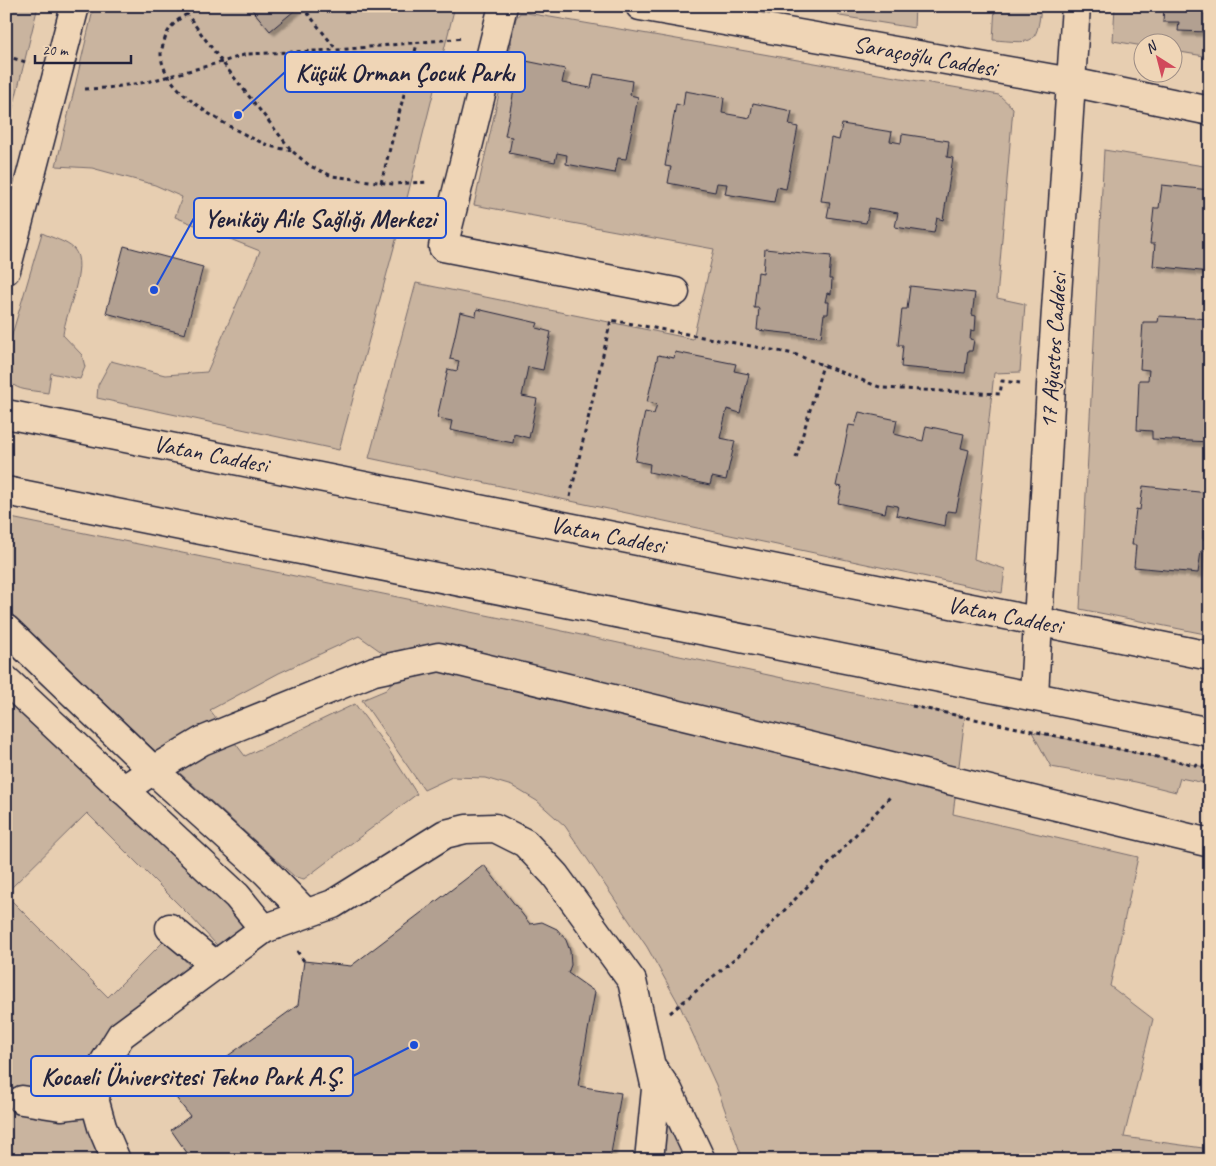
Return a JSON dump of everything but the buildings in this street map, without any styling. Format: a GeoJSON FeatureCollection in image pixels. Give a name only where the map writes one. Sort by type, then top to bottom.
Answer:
{"type":"FeatureCollection","features":[{"type":"Feature","properties":{"kind":"street"},"geometry":{"type":"LineString","coordinates":[[6,270],[75,6]]}},
{"type":"Feature","properties":{"kind":"street"},"geometry":{"type":"LineString","coordinates":[[502,6],[443,247],[675,292]]}},
{"type":"Feature","properties":{"kind":"street","name":"Saraçoğlu Caddesi"},"geometry":{"type":"LineString","coordinates":[[640,6],[1071,82],[1210,111]]}},
{"type":"Feature","properties":{"kind":"street","name":"17 Ağustos Caddesi"},"geometry":{"type":"LineString","coordinates":[[1034,695],[1051,386],[1076,6]]}},
{"type":"Feature","properties":{"kind":"street","name":"Vatan Caddesi"},"geometry":{"type":"LineString","coordinates":[[6,414],[1210,656]]}},
{"type":"Feature","properties":{"kind":"street"},"geometry":{"type":"LineString","coordinates":[[6,491],[1034,695],[1210,732]]}},
{"type":"Feature","properties":{"kind":"street"},"geometry":{"type":"LineString","coordinates":[[6,629],[153,770],[265,871],[305,912]]}},
{"type":"Feature","properties":{"kind":"street"},"geometry":{"type":"LineString","coordinates":[[123,790],[202,741],[374,672],[439,657],[1210,843]]}},
{"type":"Feature","properties":{"kind":"street"},"geometry":{"type":"LineString","coordinates":[[6,680],[237,896],[264,929]]}},
{"type":"Feature","properties":{"kind":"street"},"geometry":{"type":"LineString","coordinates":[[116,1160],[94,1102],[97,1074],[121,1035],[264,929],[305,912],[333,904],[445,834],[466,829],[495,828],[525,843],[555,875],[632,981],[656,1089],[648,1160]]}},
{"type":"Feature","properties":{"kind":"street"},"geometry":{"type":"LineString","coordinates":[[237,896],[265,871]]}},
{"type":"Feature","properties":{"kind":"street"},"geometry":{"type":"LineString","coordinates":[[170,928],[215,965]]}},
{"type":"Feature","properties":{"kind":"street"},"geometry":{"type":"LineString","coordinates":[[650,1065],[669,1092],[701,1160]]}},
{"type":"Feature","properties":{"kind":"street"},"geometry":{"type":"LineString","coordinates":[[22,1100],[61,1106],[94,1102]]}},
{"type":"Feature","properties":{"kind":"path"},"geometry":{"type":"LineString","coordinates":[[181,6],[292,151],[310,166],[332,176],[381,183],[411,184],[460,178]]}},
{"type":"Feature","properties":{"kind":"path"},"geometry":{"type":"LineString","coordinates":[[302,6],[337,50]]}},
{"type":"Feature","properties":{"kind":"path"},"geometry":{"type":"LineString","coordinates":[[187,14],[176,20],[166,35],[161,54],[168,76],[180,93],[201,109],[235,130],[271,146],[292,151]]}},
{"type":"Feature","properties":{"kind":"path"},"geometry":{"type":"LineString","coordinates":[[52,90],[107,88],[147,82],[247,54],[417,44],[495,35]]}},
{"type":"Feature","properties":{"kind":"path"},"geometry":{"type":"LineString","coordinates":[[381,183],[417,44]]}},
{"type":"Feature","properties":{"kind":"path"},"geometry":{"type":"LineString","coordinates":[[564,526],[611,320],[794,354],[882,388],[1000,394],[1002,381],[1051,386]]}},
{"type":"Feature","properties":{"kind":"path"},"geometry":{"type":"LineString","coordinates":[[796,458],[823,365]]}},
{"type":"Feature","properties":{"kind":"path"},"geometry":{"type":"LineString","coordinates":[[643,1032],[680,1006],[753,943],[915,772]]}},
{"type":"Feature","properties":{"kind":"path"},"geometry":{"type":"LineString","coordinates":[[297,951],[304,960]]}},
{"type":"Feature","properties":{"kind":"shaded area"},"geometry":{"type":"Polygon","coordinates":[[[6,6],[38,6],[6,137],[6,6]]]}},
{"type":"Feature","properties":{"kind":"shaded area"},"geometry":{"type":"Polygon","coordinates":[[[94,6],[455,6],[402,218],[339,450],[97,398],[98,385],[111,361],[165,375],[207,372],[260,251],[175,217],[182,197],[155,185],[92,168],[56,166],[94,6]]]}},
{"type":"Feature","properties":{"kind":"shaded area"},"geometry":{"type":"Polygon","coordinates":[[[832,6],[915,6],[914,28],[840,16],[832,6]]]}},
{"type":"Feature","properties":{"kind":"shaded area"},"geometry":{"type":"Polygon","coordinates":[[[995,6],[1041,6],[1037,30],[1034,36],[1030,40],[1016,42],[993,40],[995,6]]]}},
{"type":"Feature","properties":{"kind":"shaded area"},"geometry":{"type":"Polygon","coordinates":[[[1115,6],[1210,6],[1210,57],[1184,53],[1184,32],[1134,32],[1134,44],[1113,41],[1115,6]]]}},
{"type":"Feature","properties":{"kind":"shaded area"},"geometry":{"type":"Polygon","coordinates":[[[520,13],[999,95],[1013,108],[997,298],[1025,304],[1020,372],[994,373],[974,559],[1005,569],[1002,593],[369,458],[416,283],[693,339],[714,249],[474,205],[516,18],[520,13]]]}},
{"type":"Feature","properties":{"kind":"shaded area"},"geometry":{"type":"Polygon","coordinates":[[[1104,150],[1210,167],[1210,635],[1080,609],[1104,150]]]}},
{"type":"Feature","properties":{"kind":"shaded area"},"geometry":{"type":"Polygon","coordinates":[[[42,233],[71,246],[78,257],[78,278],[63,335],[82,355],[85,367],[80,379],[51,373],[48,393],[21,389],[15,386],[8,376],[6,367],[6,355],[42,233]]]}},
{"type":"Feature","properties":{"kind":"shaded area"},"geometry":{"type":"Polygon","coordinates":[[[6,517],[525,623],[965,717],[953,814],[1138,857],[1110,986],[1153,1019],[1124,1137],[1210,1149],[1210,1160],[743,1160],[716,1085],[680,1006],[647,947],[565,826],[537,801],[512,786],[485,778],[452,777],[424,790],[362,700],[386,690],[403,667],[359,636],[279,673],[210,710],[245,756],[355,704],[388,749],[417,794],[304,879],[295,877],[151,747],[6,609],[6,517]]]}},
{"type":"Feature","properties":{"kind":"shaded area"},"geometry":{"type":"Polygon","coordinates":[[[6,680],[264,929],[227,956],[190,916],[87,813],[6,893],[6,680]]]}},
{"type":"Feature","properties":{"kind":"shaded area"},"geometry":{"type":"Polygon","coordinates":[[[1032,732],[1210,768],[1210,784],[1180,778],[1176,792],[1136,782],[1051,767],[1032,732]]]}},
{"type":"Feature","properties":{"kind":"shaded area"},"geometry":{"type":"Polygon","coordinates":[[[6,895],[108,997],[165,940],[200,976],[97,1073],[116,1160],[6,1160],[6,895]]]}},
{"type":"Feature","properties":{"kind":"shaded area"},"geometry":{"type":"Polygon","coordinates":[[[668,1118],[689,1160],[662,1160],[668,1118]]]}},
{"type":"Feature","properties":{"kind":"place","name":"Küçük Orman Çocuk Parkı"},"geometry":{"type":"Point","coordinates":[238,115]}},
{"type":"Feature","properties":{"kind":"place","name":"Yeniköy Aile Sağlığı Merkezi"},"geometry":{"type":"Point","coordinates":[154,290]}},
{"type":"Feature","properties":{"kind":"place","name":"Kocaeli Üniversitesi Tekno Park A.Ş."},"geometry":{"type":"Point","coordinates":[414,1045]}}]}
